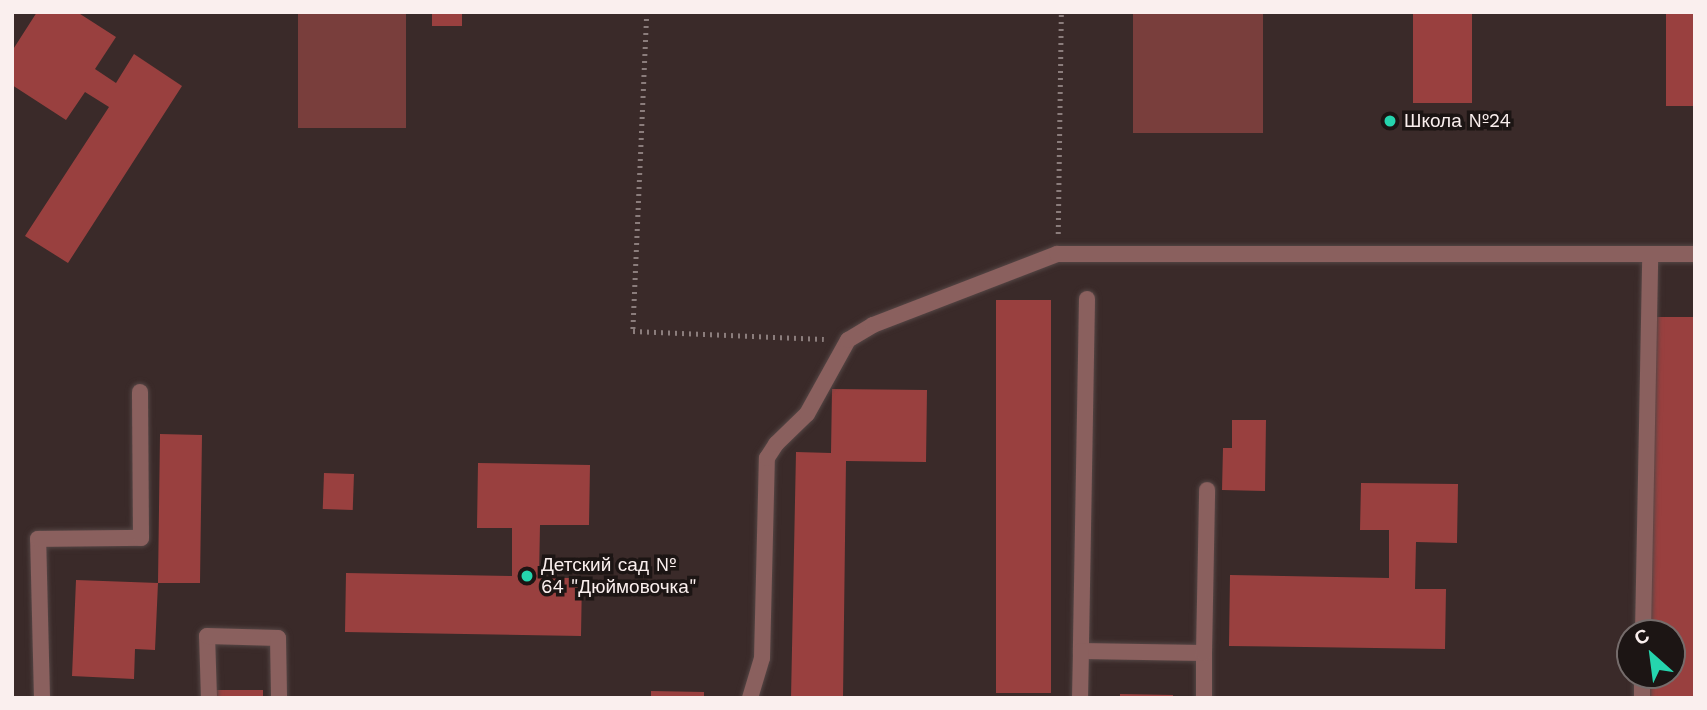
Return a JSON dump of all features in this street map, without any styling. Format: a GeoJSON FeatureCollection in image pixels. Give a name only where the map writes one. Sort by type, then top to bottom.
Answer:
{"type":"FeatureCollection","features":[{"type":"Feature","properties":{"kind":"lane"},"geometry":{"type":"LineString","coordinates":[[750,698],[762,658],[766,458],[776,443],[807,414],[848,340],[873,324],[1057,254],[1695,254]]}},
{"type":"Feature","properties":{"kind":"lane"},"geometry":{"type":"LineString","coordinates":[[1643,619],[1650,254]]}},
{"type":"Feature","properties":{"kind":"lane"},"geometry":{"type":"LineString","coordinates":[[1080,698],[1087,299]]}},
{"type":"Feature","properties":{"kind":"lane"},"geometry":{"type":"LineString","coordinates":[[42,698],[38,539],[141,538],[140,392]]}},
{"type":"Feature","properties":{"kind":"lane"},"geometry":{"type":"LineString","coordinates":[[1204,698],[1207,490]]}},
{"type":"Feature","properties":{"kind":"lane"},"geometry":{"type":"LineString","coordinates":[[209,698],[207,636],[278,638],[279,698]]}},
{"type":"Feature","properties":{"kind":"lane"},"geometry":{"type":"LineString","coordinates":[[1081,651],[1205,653]]}},
{"type":"Feature","properties":{"kind":"path"},"geometry":{"type":"LineString","coordinates":[[647,12],[633,331],[848,340]]}},
{"type":"Feature","properties":{"kind":"path"},"geometry":{"type":"LineString","coordinates":[[1057,254],[1061,12]]}},
{"type":"Feature","properties":{"kind":"shaded area"},"geometry":{"type":"Polygon","coordinates":[[[298,12],[406,12],[406,128],[298,128],[298,12]]]}},
{"type":"Feature","properties":{"kind":"shaded area"},"geometry":{"type":"Polygon","coordinates":[[[1133,12],[1263,12],[1263,133],[1133,133],[1133,12]]]}},
{"type":"Feature","properties":{"kind":"building"},"geometry":{"type":"Polygon","coordinates":[[[37,12],[77,12],[116,37],[95,69],[116,83],[134,54],[182,86],[68,263],[25,236],[109,107],[85,92],[66,120],[12,85],[12,51],[37,12]]]}},
{"type":"Feature","properties":{"kind":"building"},"geometry":{"type":"Polygon","coordinates":[[[432,12],[462,12],[462,26],[432,26],[432,12]]]}},
{"type":"Feature","properties":{"kind":"building"},"geometry":{"type":"Polygon","coordinates":[[[1413,12],[1472,12],[1472,103],[1413,103],[1413,12]]]}},
{"type":"Feature","properties":{"kind":"building"},"geometry":{"type":"Polygon","coordinates":[[[1666,12],[1695,12],[1695,106],[1666,106],[1666,12]]]}},
{"type":"Feature","properties":{"kind":"building"},"geometry":{"type":"Polygon","coordinates":[[[996,300],[1051,300],[1051,693],[996,693],[996,300]]]}},
{"type":"Feature","properties":{"kind":"building"},"geometry":{"type":"Polygon","coordinates":[[[1656,317],[1695,317],[1695,698],[1648,698],[1648,689],[1686,689],[1686,619],[1649,619],[1656,317]]]}},
{"type":"Feature","properties":{"kind":"building"},"geometry":{"type":"Polygon","coordinates":[[[832,389],[927,390],[926,462],[846,461],[843,698],[791,698],[796,452],[831,453],[832,389]]]}},
{"type":"Feature","properties":{"kind":"building"},"geometry":{"type":"Polygon","coordinates":[[[1232,420],[1266,420],[1265,491],[1222,490],[1223,448],[1232,448],[1232,420]]]}},
{"type":"Feature","properties":{"kind":"building"},"geometry":{"type":"Polygon","coordinates":[[[160,434],[202,435],[200,583],[158,583],[160,434]]]}},
{"type":"Feature","properties":{"kind":"building"},"geometry":{"type":"Polygon","coordinates":[[[478,463],[590,465],[589,525],[540,525],[539,578],[582,578],[581,636],[345,632],[346,573],[512,576],[512,528],[477,528],[478,463]]]}},
{"type":"Feature","properties":{"kind":"building"},"geometry":{"type":"Polygon","coordinates":[[[324,473],[354,474],[353,510],[323,509],[324,473]]]}},
{"type":"Feature","properties":{"kind":"building"},"geometry":{"type":"Polygon","coordinates":[[[1361,483],[1458,484],[1457,543],[1416,542],[1415,589],[1446,589],[1445,649],[1229,646],[1230,575],[1389,578],[1389,530],[1360,530],[1361,483]]]}},
{"type":"Feature","properties":{"kind":"building"},"geometry":{"type":"Polygon","coordinates":[[[76,580],[158,583],[155,650],[135,649],[134,679],[72,676],[76,580]]]}},
{"type":"Feature","properties":{"kind":"building"},"geometry":{"type":"Polygon","coordinates":[[[215,690],[263,690],[263,698],[215,698],[215,690]]]}},
{"type":"Feature","properties":{"kind":"building"},"geometry":{"type":"Polygon","coordinates":[[[651,691],[704,692],[704,698],[651,698],[651,691]]]}},
{"type":"Feature","properties":{"kind":"building"},"geometry":{"type":"Polygon","coordinates":[[[1120,694],[1173,695],[1173,698],[1120,698],[1120,694]]]}},
{"type":"Feature","properties":{"kind":"place","name":"Школа №24"},"geometry":{"type":"Point","coordinates":[1390,121]}},
{"type":"Feature","properties":{"kind":"place","name":"Детский сад № 64 \"Дюймовочка\""},"geometry":{"type":"Point","coordinates":[527,576]}}]}
